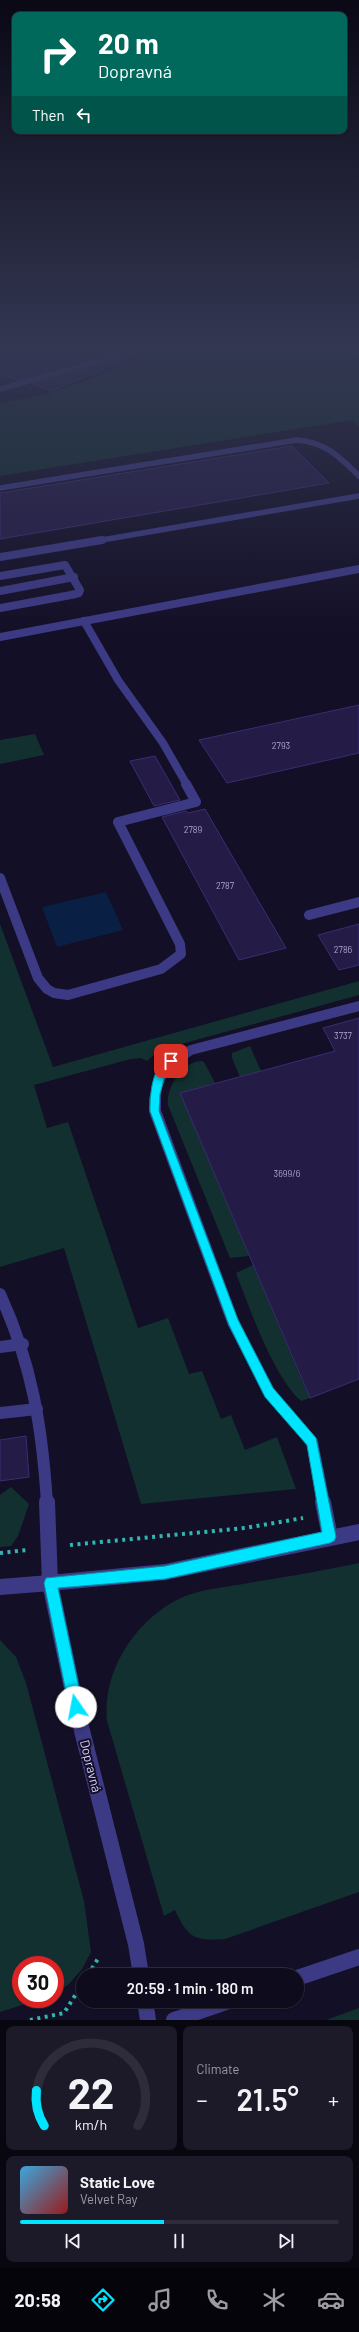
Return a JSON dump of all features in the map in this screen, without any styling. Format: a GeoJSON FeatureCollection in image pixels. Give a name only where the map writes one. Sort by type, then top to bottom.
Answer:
{"type":"FeatureCollection","features":[{"type":"Feature","properties":{"kind":"street"},"geometry":{"type":"LineString","coordinates":[[0,488],[277,443]]}},
{"type":"Feature","properties":{"kind":"street"},"geometry":{"type":"LineString","coordinates":[[319,443],[328,446],[359,476]]}},
{"type":"Feature","properties":{"kind":"street"},"geometry":{"type":"LineString","coordinates":[[0,557],[359,496]]}},
{"type":"Feature","properties":{"kind":"street"},"geometry":{"type":"LineString","coordinates":[[0,576],[59,565],[68,568],[80,590],[78,593],[0,608]]}},
{"type":"Feature","properties":{"kind":"street"},"geometry":{"type":"LineString","coordinates":[[0,638],[359,569]]}},
{"type":"Feature","properties":{"kind":"street"},"geometry":{"type":"LineString","coordinates":[[0,590],[74,577]]}},
{"type":"Feature","properties":{"kind":"street"},"geometry":{"type":"LineString","coordinates":[[0,878],[38,978],[44,988],[54,994],[68,995],[161,969],[181,954],[180,944],[118,822],[196,802],[163,743],[118,680],[84,621]]}},
{"type":"Feature","properties":{"kind":"street"},"geometry":{"type":"LineString","coordinates":[[309,915],[359,902]]}},
{"type":"Feature","properties":{"kind":"street"},"geometry":{"type":"LineString","coordinates":[[330,1537],[312,1442],[269,1392],[233,1322],[155,1111],[155,1094],[161,1073],[171,1061],[192,1050],[359,1006]]}},
{"type":"Feature","properties":{"kind":"street","name":"Dopravná"},"geometry":{"type":"LineString","coordinates":[[0,1294],[4,1310],[23,1344],[37,1409],[48,1506],[50,1583],[76,1707],[136,1944],[140,1968]]}},
{"type":"Feature","properties":{"kind":"street"},"geometry":{"type":"LineString","coordinates":[[0,1347],[23,1344]]}},
{"type":"Feature","properties":{"kind":"street"},"geometry":{"type":"LineString","coordinates":[[6,1412],[37,1409]]}},
{"type":"Feature","properties":{"kind":"street"},"geometry":{"type":"LineString","coordinates":[[0,1587],[165,1572],[359,1532]]}},
{"type":"Feature","properties":{"kind":"street"},"geometry":{"type":"LineString","coordinates":[[304,1976],[359,1957]]}},
{"type":"Feature","properties":{"kind":"street"},"geometry":{"type":"LineString","coordinates":[[146,2008],[148,2020]]}},
{"type":"Feature","properties":{"kind":"street"},"geometry":{"type":"LineString","coordinates":[[174,2020],[209,2008]]}},
{"type":"Feature","properties":{"kind":"path"},"geometry":{"type":"LineString","coordinates":[[0,1553],[245,1528],[326,1514]]}},
{"type":"Feature","properties":{"kind":"path"},"geometry":{"type":"LineString","coordinates":[[92,1968],[99,1957]]}},
{"type":"Feature","properties":{"kind":"path"},"geometry":{"type":"LineString","coordinates":[[30,2020],[64,2013],[76,1994]]}},
{"type":"Feature","properties":{"kind":"green space"},"geometry":{"type":"Polygon","coordinates":[[[0,443],[206,443],[0,476],[0,443]]]}},
{"type":"Feature","properties":{"kind":"green space"},"geometry":{"type":"Polygon","coordinates":[[[35,734],[44,755],[0,764],[0,740],[35,734]]]}},
{"type":"Feature","properties":{"kind":"green space"},"geometry":{"type":"Polygon","coordinates":[[[0,924],[53,1067],[359,981],[359,995],[174,1046],[154,1055],[147,1061],[141,1058],[131,1059],[34,1085],[47,1128],[68,1122],[138,1328],[168,1318],[189,1374],[202,1371],[221,1419],[231,1415],[245,1450],[277,1437],[296,1489],[141,1504],[64,1248],[0,1267],[0,924]]]}},
{"type":"Feature","properties":{"kind":"green space"},"geometry":{"type":"Polygon","coordinates":[[[250,1046],[261,1071],[240,1077],[232,1058],[232,1053],[250,1046]]]}},
{"type":"Feature","properties":{"kind":"green space"},"geometry":{"type":"Polygon","coordinates":[[[194,1062],[204,1062],[215,1083],[180,1093],[249,1256],[230,1258],[168,1105],[170,1091],[177,1077],[194,1062]]]}},
{"type":"Feature","properties":{"kind":"green space"},"geometry":{"type":"Polygon","coordinates":[[[253,1265],[310,1398],[301,1401],[291,1390],[281,1376],[255,1323],[236,1273],[253,1265]]]}},
{"type":"Feature","properties":{"kind":"green space"},"geometry":{"type":"Polygon","coordinates":[[[11,1487],[29,1504],[18,1536],[11,1546],[0,1547],[0,1495],[11,1487]]]}},
{"type":"Feature","properties":{"kind":"green space"},"geometry":{"type":"Polygon","coordinates":[[[359,1563],[359,1892],[225,1939],[206,1939],[193,1936],[184,1927],[175,1910],[164,1916],[107,1721],[107,1702],[110,1683],[116,1665],[137,1632],[151,1618],[166,1606],[190,1594],[359,1563]]]}},
{"type":"Feature","properties":{"kind":"green space"},"geometry":{"type":"Polygon","coordinates":[[[0,1640],[16,1657],[26,1683],[84,1901],[91,1952],[83,1968],[76,1968],[76,1976],[64,1987],[64,1956],[12,1956],[13,2008],[0,2012],[0,1640]]]}},
{"type":"Feature","properties":{"kind":"green space"},"geometry":{"type":"Polygon","coordinates":[[[359,2008],[359,2020],[326,2020],[359,2008]]]}},
{"type":"Feature","properties":{"kind":"water"},"geometry":{"type":"Polygon","coordinates":[[[106,892],[123,930],[57,947],[42,907],[106,892]]]}},
{"type":"Feature","properties":{"kind":"building"},"geometry":{"type":"Polygon","coordinates":[[[292,446],[329,483],[0,539],[0,493],[292,446]]]}},
{"type":"Feature","properties":{"kind":"building"},"geometry":{"type":"Polygon","coordinates":[[[359,705],[359,753],[227,783],[199,740],[359,705]]]}},
{"type":"Feature","properties":{"kind":"building"},"geometry":{"type":"Polygon","coordinates":[[[155,756],[180,800],[154,806],[130,761],[155,756]]]}},
{"type":"Feature","properties":{"kind":"building"},"geometry":{"type":"Polygon","coordinates":[[[205,809],[286,948],[239,960],[162,817],[186,811],[188,813],[205,809]]]}},
{"type":"Feature","properties":{"kind":"building"},"geometry":{"type":"Polygon","coordinates":[[[359,924],[359,965],[339,970],[318,935],[359,924]]]}},
{"type":"Feature","properties":{"kind":"building"},"geometry":{"type":"Polygon","coordinates":[[[359,1018],[359,1379],[310,1398],[180,1093],[335,1051],[323,1028],[359,1018]]]}},
{"type":"Feature","properties":{"kind":"building"},"geometry":{"type":"Polygon","coordinates":[[[26,1436],[29,1477],[0,1481],[0,1440],[26,1436]]]}},
{"type":"Feature","properties":{"kind":"route"},"geometry":{"type":"LineString","coordinates":[[76,1707],[50,1583],[165,1572],[330,1537],[312,1442],[269,1392],[233,1322],[155,1111],[155,1094],[161,1073],[171,1061]]}}]}
